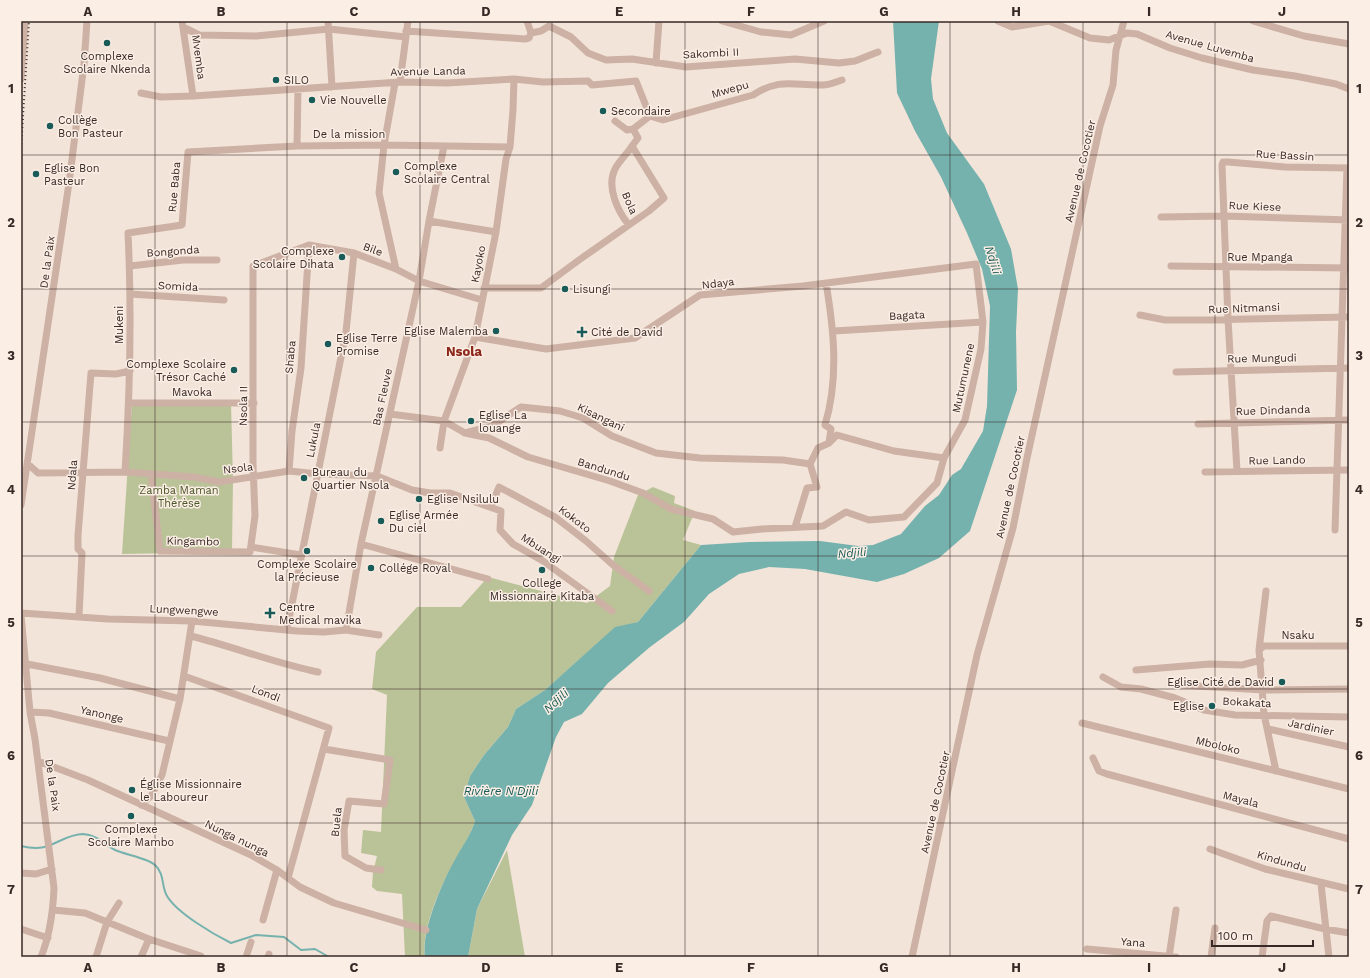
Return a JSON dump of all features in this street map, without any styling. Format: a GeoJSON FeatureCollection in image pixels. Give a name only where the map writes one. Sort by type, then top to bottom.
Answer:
{"type":"FeatureCollection","features":[{"type":"Feature","properties":{"kind":"street"},"geometry":{"type":"LineString","coordinates":[[21,79],[25,21]]}},
{"type":"Feature","properties":{"kind":"street","name":"De la Paix"},"geometry":{"type":"LineString","coordinates":[[21,505],[69,183],[88,21]]}},
{"type":"Feature","properties":{"kind":"street"},"geometry":{"type":"LineString","coordinates":[[328,21],[332,87]]}},
{"type":"Feature","properties":{"kind":"street"},"geometry":{"type":"LineString","coordinates":[[396,269],[379,193],[384,145],[408,21]]}},
{"type":"Feature","properties":{"kind":"street"},"geometry":{"type":"LineString","coordinates":[[182,24],[199,35],[256,36],[329,29],[406,34],[530,36],[527,21]]}},
{"type":"Feature","properties":{"kind":"street"},"geometry":{"type":"LineString","coordinates":[[656,63],[659,21]]}},
{"type":"Feature","properties":{"kind":"street"},"geometry":{"type":"LineString","coordinates":[[722,21],[761,32],[791,35],[824,21]]}},
{"type":"Feature","properties":{"kind":"street","name":"Avenue Luvemba"},"geometry":{"type":"LineString","coordinates":[[998,21],[1012,26],[1049,21],[1090,38],[1109,40],[1127,34],[1137,34],[1170,48],[1202,58],[1253,70],[1336,84],[1349,89]]}},
{"type":"Feature","properties":{"kind":"street","name":"Avenue de Cocotier"},"geometry":{"type":"LineString","coordinates":[[912,957],[977,655],[1014,528],[1027,458],[1100,126],[1113,85],[1113,64],[1124,21]]}},
{"type":"Feature","properties":{"kind":"street"},"geometry":{"type":"LineString","coordinates":[[1253,21],[1304,36],[1349,44]]}},
{"type":"Feature","properties":{"kind":"street","name":"Mvemba"},"geometry":{"type":"LineString","coordinates":[[182,24],[193,96]]}},
{"type":"Feature","properties":{"kind":"street","name":"Sakombi II"},"geometry":{"type":"LineString","coordinates":[[530,36],[549,26],[571,37],[588,54],[606,60],[632,59],[686,67],[794,59],[839,63],[855,61],[878,52]]}},
{"type":"Feature","properties":{"kind":"street","name":"Avenue Landa"},"geometry":{"type":"LineString","coordinates":[[141,93],[162,97],[193,96],[298,88],[397,83],[447,83],[514,79],[543,82],[588,81],[592,85],[636,81],[650,116]]}},
{"type":"Feature","properties":{"kind":"street","name":"Kayoko"},"geometry":{"type":"LineString","coordinates":[[440,448],[444,421],[475,337],[496,232],[506,159],[510,147],[514,79]]}},
{"type":"Feature","properties":{"kind":"street","name":"Mwepu"},"geometry":{"type":"LineString","coordinates":[[650,116],[663,120],[753,95],[765,87],[790,83],[824,85],[842,80]]}},
{"type":"Feature","properties":{"kind":"street"},"geometry":{"type":"LineString","coordinates":[[297,146],[298,88]]}},
{"type":"Feature","properties":{"kind":"street"},"geometry":{"type":"LineString","coordinates":[[615,121],[627,130],[633,129],[650,116]]}},
{"type":"Feature","properties":{"kind":"street"},"geometry":{"type":"LineString","coordinates":[[484,288],[541,288],[664,198],[632,146],[638,138],[633,129]]}},
{"type":"Feature","properties":{"kind":"street","name":"De la mission"},"geometry":{"type":"LineString","coordinates":[[188,152],[297,146],[384,145],[510,147]]}},
{"type":"Feature","properties":{"kind":"street","name":"Bas Fleuve"},"geometry":{"type":"LineString","coordinates":[[346,630],[361,544],[419,281],[444,146]]}},
{"type":"Feature","properties":{"kind":"street","name":"Bola"},"geometry":{"type":"LineString","coordinates":[[629,225],[614,199],[612,177],[616,168],[632,146]]}},
{"type":"Feature","properties":{"kind":"street","name":"Rue Baba"},"geometry":{"type":"LineString","coordinates":[[182,225],[188,152]]}},
{"type":"Feature","properties":{"kind":"street","name":"Rue Bassin"},"geometry":{"type":"LineString","coordinates":[[1223,216],[1222,165],[1224,162],[1285,167],[1348,168]]}},
{"type":"Feature","properties":{"kind":"street"},"geometry":{"type":"LineString","coordinates":[[1334,530],[1339,368],[1345,317],[1348,168]]}},
{"type":"Feature","properties":{"kind":"street"},"geometry":{"type":"LineString","coordinates":[[1223,216],[1237,471]]}},
{"type":"Feature","properties":{"kind":"street","name":"Rue Kiese"},"geometry":{"type":"LineString","coordinates":[[1161,217],[1223,216],[1347,220]]}},
{"type":"Feature","properties":{"kind":"street"},"geometry":{"type":"LineString","coordinates":[[429,221],[496,232]]}},
{"type":"Feature","properties":{"kind":"street","name":"Mukeni"},"geometry":{"type":"LineString","coordinates":[[125,472],[130,403],[130,266],[128,233],[182,225]]}},
{"type":"Feature","properties":{"kind":"street","name":"Bile"},"geometry":{"type":"LineString","coordinates":[[309,245],[354,253],[396,269],[419,281],[482,300]]}},
{"type":"Feature","properties":{"kind":"street","name":"Nsola II"},"geometry":{"type":"LineString","coordinates":[[251,547],[255,516],[253,266],[309,245]]}},
{"type":"Feature","properties":{"kind":"street","name":"Shaba"},"geometry":{"type":"LineString","coordinates":[[289,471],[293,424],[301,368],[309,245]]}},
{"type":"Feature","properties":{"kind":"street","name":"Lukula"},"geometry":{"type":"LineString","coordinates":[[287,629],[346,332],[354,253]]}},
{"type":"Feature","properties":{"kind":"street","name":"Bongonda"},"geometry":{"type":"LineString","coordinates":[[130,266],[183,260],[217,260]]}},
{"type":"Feature","properties":{"kind":"street","name":"Ndaya"},"geometry":{"type":"LineString","coordinates":[[475,337],[546,349],[636,338],[700,295],[826,283],[976,264]]}},
{"type":"Feature","properties":{"kind":"street","name":"Mutumunene"},"geometry":{"type":"LineString","coordinates":[[733,532],[823,526],[846,512],[869,520],[904,517],[937,483],[944,458],[965,420],[982,349],[983,322],[976,264]]}},
{"type":"Feature","properties":{"kind":"street","name":"Rue Mpanga"},"geometry":{"type":"LineString","coordinates":[[1171,266],[1226,268],[1346,268]]}},
{"type":"Feature","properties":{"kind":"street"},"geometry":{"type":"LineString","coordinates":[[826,283],[834,331],[832,403],[825,425],[831,430],[828,443]]}},
{"type":"Feature","properties":{"kind":"street","name":"Somida"},"geometry":{"type":"LineString","coordinates":[[130,294],[224,300]]}},
{"type":"Feature","properties":{"kind":"street","name":"Rue Nitmansi"},"geometry":{"type":"LineString","coordinates":[[1140,315],[1165,320],[1345,317]]}},
{"type":"Feature","properties":{"kind":"street","name":"Bagata"},"geometry":{"type":"LineString","coordinates":[[834,331],[983,322]]}},
{"type":"Feature","properties":{"kind":"street","name":"Rue Mungudi"},"geometry":{"type":"LineString","coordinates":[[1176,372],[1349,368]]}},
{"type":"Feature","properties":{"kind":"street","name":"Ndala"},"geometry":{"type":"LineString","coordinates":[[78,616],[82,553],[78,549],[78,542],[90,373],[116,374],[130,371]]}},
{"type":"Feature","properties":{"kind":"street","name":"Mavoka"},"geometry":{"type":"LineString","coordinates":[[130,403],[254,403]]}},
{"type":"Feature","properties":{"kind":"street","name":"Kisangani"},"geometry":{"type":"LineString","coordinates":[[465,433],[492,426],[521,407],[560,411],[583,418],[612,436],[656,453],[700,458],[784,460],[810,464]]}},
{"type":"Feature","properties":{"kind":"street"},"geometry":{"type":"LineString","coordinates":[[390,414],[444,421],[465,433]]}},
{"type":"Feature","properties":{"kind":"street","name":"Rue Dindanda"},"geometry":{"type":"LineString","coordinates":[[1198,424],[1349,420]]}},
{"type":"Feature","properties":{"kind":"street","name":"Bandundu"},"geometry":{"type":"LineString","coordinates":[[465,433],[489,438],[528,457],[636,491],[671,509],[713,519],[733,532]]}},
{"type":"Feature","properties":{"kind":"street"},"geometry":{"type":"LineString","coordinates":[[795,527],[807,488],[817,487],[810,464],[818,448],[828,443],[837,435],[894,451],[944,458]]}},
{"type":"Feature","properties":{"kind":"street","name":"Nsola"},"geometry":{"type":"LineString","coordinates":[[28,464],[38,473],[125,472],[194,477],[219,482],[254,478],[289,471],[318,474],[377,476],[412,490],[430,494],[450,493],[491,507]]}},
{"type":"Feature","properties":{"kind":"street","name":"Rue Lando"},"geometry":{"type":"LineString","coordinates":[[1205,472],[1349,470]]}},
{"type":"Feature","properties":{"kind":"street","name":"Kingambo"},"geometry":{"type":"LineString","coordinates":[[151,474],[160,551],[249,552],[251,547]]}},
{"type":"Feature","properties":{"kind":"street","name":"Kokoto"},"geometry":{"type":"LineString","coordinates":[[491,507],[499,487],[555,517],[613,565],[649,591]]}},
{"type":"Feature","properties":{"kind":"street","name":"Mbuangi"},"geometry":{"type":"LineString","coordinates":[[491,507],[500,511],[500,530],[513,544],[543,561],[612,611]]}},
{"type":"Feature","properties":{"kind":"street"},"geometry":{"type":"LineString","coordinates":[[361,544],[488,579]]}},
{"type":"Feature","properties":{"kind":"street"},"geometry":{"type":"LineString","coordinates":[[251,547],[301,555]]}},
{"type":"Feature","properties":{"kind":"street"},"geometry":{"type":"LineString","coordinates":[[1266,591],[1259,650],[1261,660],[1264,714],[1276,771]]}},
{"type":"Feature","properties":{"kind":"street","name":"De la Paix"},"geometry":{"type":"LineString","coordinates":[[21,614],[27,664],[30,712],[38,761],[54,888],[53,910],[48,938],[41,957]]}},
{"type":"Feature","properties":{"kind":"street","name":"Lungwengwe"},"geometry":{"type":"LineString","coordinates":[[21,614],[78,616],[108,619],[192,621],[324,632],[346,630],[379,635]]}},
{"type":"Feature","properties":{"kind":"street"},"geometry":{"type":"LineString","coordinates":[[141,805],[151,796],[161,776],[180,699],[191,636],[192,621]]}},
{"type":"Feature","properties":{"kind":"street"},"geometry":{"type":"LineString","coordinates":[[191,636],[246,651],[289,666],[318,672]]}},
{"type":"Feature","properties":{"kind":"street","name":"Nsaku"},"geometry":{"type":"LineString","coordinates":[[1259,650],[1264,646],[1349,646]]}},
{"type":"Feature","properties":{"kind":"street"},"geometry":{"type":"LineString","coordinates":[[1136,670],[1210,664],[1242,665],[1261,660]]}},
{"type":"Feature","properties":{"kind":"street"},"geometry":{"type":"LineString","coordinates":[[27,664],[100,678],[180,699]]}},
{"type":"Feature","properties":{"kind":"street","name":"Londi"},"geometry":{"type":"LineString","coordinates":[[184,676],[328,728],[329,731],[324,749]]}},
{"type":"Feature","properties":{"kind":"street","name":"Bokakata"},"geometry":{"type":"LineString","coordinates":[[1103,677],[1121,687],[1141,688],[1175,698],[1204,710],[1235,715],[1264,714],[1349,717]]}},
{"type":"Feature","properties":{"kind":"street"},"geometry":{"type":"LineString","coordinates":[[1180,685],[1263,690],[1349,690]]}},
{"type":"Feature","properties":{"kind":"street","name":"Yanonge"},"geometry":{"type":"LineString","coordinates":[[30,712],[49,713],[169,741]]}},
{"type":"Feature","properties":{"kind":"street","name":"Mboloko"},"geometry":{"type":"LineString","coordinates":[[1082,723],[1349,789]]}},
{"type":"Feature","properties":{"kind":"street","name":"Jardinier"},"geometry":{"type":"LineString","coordinates":[[1268,729],[1349,746]]}},
{"type":"Feature","properties":{"kind":"street"},"geometry":{"type":"LineString","coordinates":[[288,878],[324,749]]}},
{"type":"Feature","properties":{"kind":"street","name":"Buela"},"geometry":{"type":"LineString","coordinates":[[324,749],[390,760],[384,804],[349,801],[344,830],[345,856],[366,868],[381,870]]}},
{"type":"Feature","properties":{"kind":"street","name":"Mayala"},"geometry":{"type":"LineString","coordinates":[[1093,758],[1099,771],[1349,839]]}},
{"type":"Feature","properties":{"kind":"street","name":"Nunga nunga"},"geometry":{"type":"LineString","coordinates":[[38,761],[88,780],[251,855],[277,870],[300,887],[334,903],[426,930]]}},
{"type":"Feature","properties":{"kind":"street","name":"Kindundu"},"geometry":{"type":"LineString","coordinates":[[1210,849],[1265,869],[1321,884],[1349,889]]}},
{"type":"Feature","properties":{"kind":"street"},"geometry":{"type":"LineString","coordinates":[[21,873],[36,874],[52,869]]}},
{"type":"Feature","properties":{"kind":"street"},"geometry":{"type":"LineString","coordinates":[[263,920],[277,870]]}},
{"type":"Feature","properties":{"kind":"street"},"geometry":{"type":"LineString","coordinates":[[1321,884],[1329,957]]}},
{"type":"Feature","properties":{"kind":"street"},"geometry":{"type":"LineString","coordinates":[[96,957],[107,922],[119,903]]}},
{"type":"Feature","properties":{"kind":"street"},"geometry":{"type":"LineString","coordinates":[[53,910],[85,913],[201,956]]}},
{"type":"Feature","properties":{"kind":"street"},"geometry":{"type":"LineString","coordinates":[[1171,957],[1176,910]]}},
{"type":"Feature","properties":{"kind":"street"},"geometry":{"type":"LineString","coordinates":[[1262,957],[1269,917],[1349,933]]}},
{"type":"Feature","properties":{"kind":"street"},"geometry":{"type":"LineString","coordinates":[[1211,957],[1215,928]]}},
{"type":"Feature","properties":{"kind":"street"},"geometry":{"type":"LineString","coordinates":[[21,930],[48,938]]}},
{"type":"Feature","properties":{"kind":"street"},"geometry":{"type":"LineString","coordinates":[[141,957],[149,938]]}},
{"type":"Feature","properties":{"kind":"street"},"geometry":{"type":"LineString","coordinates":[[246,957],[251,942]]}},
{"type":"Feature","properties":{"kind":"street","name":"Yana"},"geometry":{"type":"LineString","coordinates":[[1088,949],[1171,957]]}},
{"type":"Feature","properties":{"kind":"green space","name":"Zamba Maman Thérèse"},"geometry":{"type":"Polygon","coordinates":[[[231,403],[233,480],[232,552],[122,554],[132,404],[231,403]]]}},
{"type":"Feature","properties":{"kind":"green space"},"geometry":{"type":"Polygon","coordinates":[[[653,487],[675,496],[674,503],[695,511],[683,540],[701,545],[638,622],[615,628],[545,690],[516,709],[508,727],[484,755],[470,776],[464,797],[475,821],[470,834],[445,879],[436,900],[428,924],[424,947],[425,957],[405,957],[402,894],[377,891],[372,887],[373,872],[377,856],[361,853],[363,830],[381,832],[387,695],[372,689],[376,652],[417,607],[461,607],[488,577],[587,603],[610,586],[614,557],[638,495],[653,487]]]}},
{"type":"Feature","properties":{"kind":"green space"},"geometry":{"type":"Polygon","coordinates":[[[507,850],[525,957],[468,957],[477,909],[507,850]]]}},
{"type":"Feature","properties":{"kind":"water","name":"Rivière N'Djili"},"geometry":{"type":"Polygon","coordinates":[[[893,21],[939,21],[931,79],[933,99],[947,133],[984,184],[1011,249],[1018,289],[1016,332],[1017,390],[970,531],[939,558],[904,574],[877,582],[805,569],[769,567],[739,574],[709,594],[684,622],[650,647],[608,683],[582,714],[564,722],[556,737],[532,805],[512,835],[477,909],[468,957],[425,957],[426,933],[434,905],[451,866],[469,835],[475,821],[464,797],[470,776],[484,755],[508,727],[516,709],[545,690],[615,627],[638,622],[701,545],[749,542],[820,541],[858,546],[873,545],[901,534],[925,506],[939,495],[952,475],[961,469],[983,431],[987,406],[990,306],[982,269],[941,177],[915,131],[897,93],[893,21]]]}},
{"type":"Feature","properties":{"kind":"waterway"},"geometry":{"type":"LineString","coordinates":[[21,846],[42,848],[78,834],[92,836],[115,850],[147,860],[155,865],[162,876],[165,892],[172,903],[187,916],[231,943],[256,935],[284,937],[301,950],[315,949],[329,957]]}},
{"type":"Feature","properties":{"kind":"railway"},"geometry":{"type":"LineString","coordinates":[[21,148],[29,21]]}},
{"type":"Feature","properties":{"kind":"place","name":"Complexe Scolaire Nkenda"},"geometry":{"type":"Point","coordinates":[107,43]}},
{"type":"Feature","properties":{"kind":"place","name":"SILO"},"geometry":{"type":"Point","coordinates":[276,80]}},
{"type":"Feature","properties":{"kind":"place","name":"Vie Nouvelle"},"geometry":{"type":"Point","coordinates":[312,100]}},
{"type":"Feature","properties":{"kind":"place","name":"Secondaire"},"geometry":{"type":"Point","coordinates":[603,111]}},
{"type":"Feature","properties":{"kind":"place","name":"Collège Bon Pasteur"},"geometry":{"type":"Point","coordinates":[50,126]}},
{"type":"Feature","properties":{"kind":"place","name":"Complexe Scolaire Central"},"geometry":{"type":"Point","coordinates":[396,172]}},
{"type":"Feature","properties":{"kind":"place","name":"Eglise Bon Pasteur"},"geometry":{"type":"Point","coordinates":[36,174]}},
{"type":"Feature","properties":{"kind":"place","name":"Complexe Scolaire Dihata"},"geometry":{"type":"Point","coordinates":[342,257]}},
{"type":"Feature","properties":{"kind":"place","name":"Lisungi"},"geometry":{"type":"Point","coordinates":[565,289]}},
{"type":"Feature","properties":{"kind":"place","name":"Eglise Malemba"},"geometry":{"type":"Point","coordinates":[496,331]}},
{"type":"Feature","properties":{"kind":"place","name":"Cité de David"},"geometry":{"type":"Point","coordinates":[582,332]}},
{"type":"Feature","properties":{"kind":"place","name":"Eglise Terre Promise"},"geometry":{"type":"Point","coordinates":[328,344]}},
{"type":"Feature","properties":{"kind":"place","name":"Complexe Scolaire Trésor Caché"},"geometry":{"type":"Point","coordinates":[234,370]}},
{"type":"Feature","properties":{"kind":"place","name":"Eglise La louange"},"geometry":{"type":"Point","coordinates":[471,421]}},
{"type":"Feature","properties":{"kind":"place","name":"Bureau du Quartier Nsola"},"geometry":{"type":"Point","coordinates":[304,478]}},
{"type":"Feature","properties":{"kind":"place","name":"Eglise Nsilulu"},"geometry":{"type":"Point","coordinates":[419,499]}},
{"type":"Feature","properties":{"kind":"place","name":"Eglise Armée Du ciel"},"geometry":{"type":"Point","coordinates":[381,521]}},
{"type":"Feature","properties":{"kind":"place","name":"Complexe Scolaire la Précieuse"},"geometry":{"type":"Point","coordinates":[307,551]}},
{"type":"Feature","properties":{"kind":"place","name":"Collége Royal"},"geometry":{"type":"Point","coordinates":[371,568]}},
{"type":"Feature","properties":{"kind":"place","name":"College Missionnaire Kitaba"},"geometry":{"type":"Point","coordinates":[542,570]}},
{"type":"Feature","properties":{"kind":"place","name":"Centre Medical mavika"},"geometry":{"type":"Point","coordinates":[270,613]}},
{"type":"Feature","properties":{"kind":"place","name":"Eglise Cité de David"},"geometry":{"type":"Point","coordinates":[1282,682]}},
{"type":"Feature","properties":{"kind":"place","name":"Eglise"},"geometry":{"type":"Point","coordinates":[1212,706]}},
{"type":"Feature","properties":{"kind":"place","name":"Église Missionnaire le Laboureur"},"geometry":{"type":"Point","coordinates":[132,790]}},
{"type":"Feature","properties":{"kind":"place","name":"Complexe Scolaire Mambo"},"geometry":{"type":"Point","coordinates":[131,816]}},
{"type":"Feature","properties":{"kind":"district","name":"Nsola"},"geometry":{"type":"Point","coordinates":[464,351]}},
{"type":"Feature","properties":{"kind":"water label","name":"Ndjili"},"geometry":{"type":"Point","coordinates":[993,260]}},
{"type":"Feature","properties":{"kind":"water label","name":"Ndjili"},"geometry":{"type":"Point","coordinates":[852,553]}},
{"type":"Feature","properties":{"kind":"water label","name":"Ndjili"},"geometry":{"type":"Point","coordinates":[556,701]}}]}
